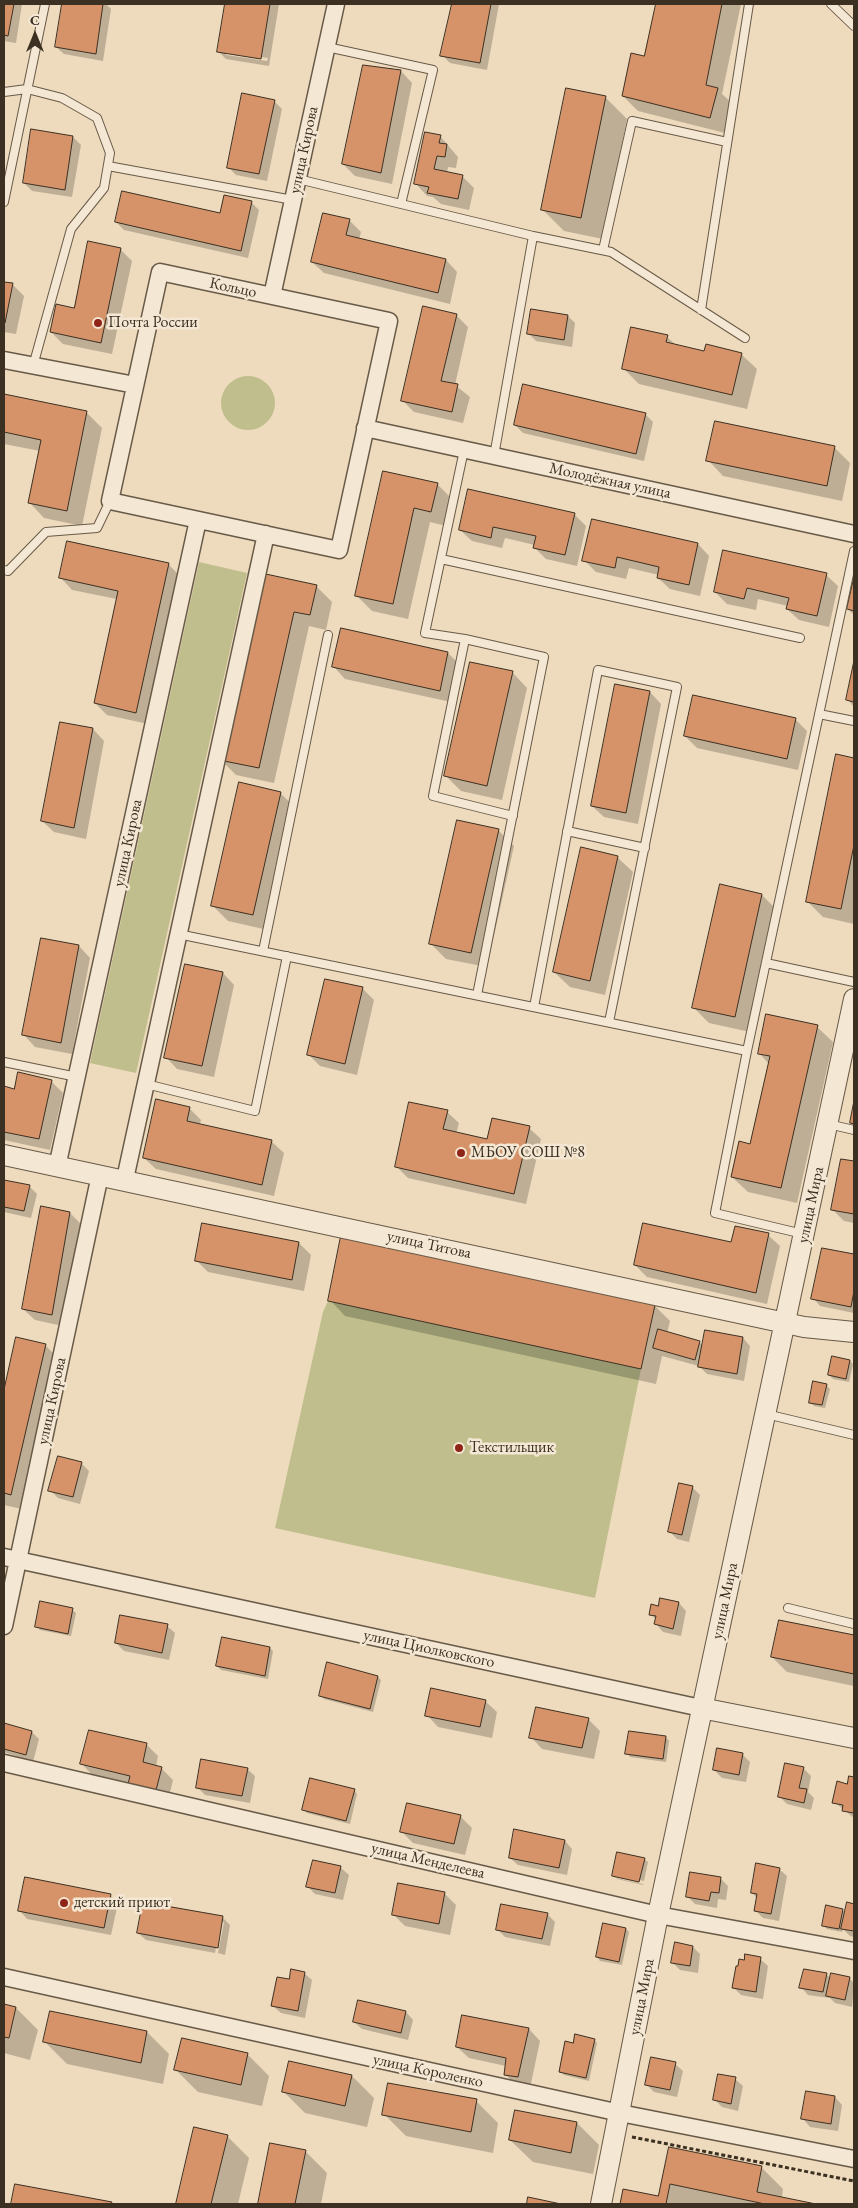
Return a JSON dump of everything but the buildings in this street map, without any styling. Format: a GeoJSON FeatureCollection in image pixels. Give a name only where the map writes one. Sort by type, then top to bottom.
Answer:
{"type":"FeatureCollection","features":[{"type":"Feature","properties":{"kind":"street","name":"улица Кирова"},"geometry":{"type":"LineString","coordinates":[[272,296],[336,4]]}},
{"type":"Feature","properties":{"kind":"street","name":"Кольцо"},"geometry":{"type":"LineString","coordinates":[[160,272],[272,296],[389,321],[338,550],[110,501],[160,272]]}},
{"type":"Feature","properties":{"kind":"street"},"geometry":{"type":"LineString","coordinates":[[4,360],[135,385]]}},
{"type":"Feature","properties":{"kind":"street","name":"Молодёжная улица"},"geometry":{"type":"LineString","coordinates":[[365,428],[854,534]]}},
{"type":"Feature","properties":{"kind":"street","name":"улица Кирова"},"geometry":{"type":"LineString","coordinates":[[57,1167],[198,520]]}},
{"type":"Feature","properties":{"kind":"street"},"geometry":{"type":"LineString","coordinates":[[125,1179],[266,534]]}},
{"type":"Feature","properties":{"kind":"street","name":"улица Мира"},"geometry":{"type":"LineString","coordinates":[[601,2204],[701,1708],[805,1234],[854,999]]}},
{"type":"Feature","properties":{"kind":"street","name":"улица Титова"},"geometry":{"type":"LineString","coordinates":[[4,1155],[125,1179],[804,1327],[854,1332]]}},
{"type":"Feature","properties":{"kind":"street","name":"улица Кирова"},"geometry":{"type":"LineString","coordinates":[[4,1626],[11,1558],[100,1175]]}},
{"type":"Feature","properties":{"kind":"street","name":"улица Циолковского"},"geometry":{"type":"LineString","coordinates":[[11,1558],[701,1708],[854,1738]]}},
{"type":"Feature","properties":{"kind":"street","name":"улица Менделеева"},"geometry":{"type":"LineString","coordinates":[[4,1763],[658,1915],[854,1951]]}},
{"type":"Feature","properties":{"kind":"street","name":"улица Короленко"},"geometry":{"type":"LineString","coordinates":[[4,1977],[620,2113],[854,2159]]}},
{"type":"Feature","properties":{"kind":"lane"},"geometry":{"type":"LineString","coordinates":[[4,199],[45,4]]}},
{"type":"Feature","properties":{"kind":"lane"},"geometry":{"type":"LineString","coordinates":[[701,310],[749,4]]}},
{"type":"Feature","properties":{"kind":"lane"},"geometry":{"type":"LineString","coordinates":[[831,4],[854,26]]}},
{"type":"Feature","properties":{"kind":"lane"},"geometry":{"type":"LineString","coordinates":[[327,47],[433,70],[401,204]]}},
{"type":"Feature","properties":{"kind":"lane"},"geometry":{"type":"LineString","coordinates":[[4,92],[27,88],[62,98],[96,118],[110,153],[104,188],[71,229],[33,366]]}},
{"type":"Feature","properties":{"kind":"lane"},"geometry":{"type":"LineString","coordinates":[[603,250],[632,121],[727,142]]}},
{"type":"Feature","properties":{"kind":"lane"},"geometry":{"type":"LineString","coordinates":[[108,166],[293,200]]}},
{"type":"Feature","properties":{"kind":"lane"},"geometry":{"type":"LineString","coordinates":[[298,179],[533,236],[611,252],[745,338]]}},
{"type":"Feature","properties":{"kind":"lane"},"geometry":{"type":"LineString","coordinates":[[494,456],[533,236]]}},
{"type":"Feature","properties":{"kind":"lane"},"geometry":{"type":"LineString","coordinates":[[464,450],[424,633],[465,639],[544,657],[477,995]]}},
{"type":"Feature","properties":{"kind":"lane"},"geometry":{"type":"LineString","coordinates":[[4,570],[8,571],[46,532],[96,528],[110,501]]}},
{"type":"Feature","properties":{"kind":"lane"},"geometry":{"type":"LineString","coordinates":[[805,1234],[715,1213],[747,1051],[854,551]]}},
{"type":"Feature","properties":{"kind":"lane"},"geometry":{"type":"LineString","coordinates":[[441,559],[800,638]]}},
{"type":"Feature","properties":{"kind":"lane"},"geometry":{"type":"LineString","coordinates":[[263,951],[328,635]]}},
{"type":"Feature","properties":{"kind":"lane"},"geometry":{"type":"LineString","coordinates":[[465,639],[433,796],[513,816]]}},
{"type":"Feature","properties":{"kind":"lane"},"geometry":{"type":"LineString","coordinates":[[534,1007],[598,670],[677,687],[609,1022]]}},
{"type":"Feature","properties":{"kind":"lane"},"geometry":{"type":"LineString","coordinates":[[819,714],[854,721]]}},
{"type":"Feature","properties":{"kind":"lane"},"geometry":{"type":"LineString","coordinates":[[567,831],[645,848]]}},
{"type":"Feature","properties":{"kind":"lane"},"geometry":{"type":"LineString","coordinates":[[178,934],[747,1051]]}},
{"type":"Feature","properties":{"kind":"lane"},"geometry":{"type":"LineString","coordinates":[[146,1084],[255,1111],[287,956]]}},
{"type":"Feature","properties":{"kind":"lane"},"geometry":{"type":"LineString","coordinates":[[766,963],[854,982]]}},
{"type":"Feature","properties":{"kind":"lane"},"geometry":{"type":"LineString","coordinates":[[4,1062],[77,1077]]}},
{"type":"Feature","properties":{"kind":"lane"},"geometry":{"type":"LineString","coordinates":[[828,1124],[854,1130]]}},
{"type":"Feature","properties":{"kind":"lane"},"geometry":{"type":"LineString","coordinates":[[766,1414],[854,1435]]}},
{"type":"Feature","properties":{"kind":"lane"},"geometry":{"type":"LineString","coordinates":[[788,1608],[854,1624]]}},
{"type":"Feature","properties":{"kind":"path"},"geometry":{"type":"LineString","coordinates":[[629,2136],[854,2181]]}},
{"type":"Feature","properties":{"kind":"shaded area"},"geometry":{"type":"Polygon","coordinates":[[[243,376],[253,376],[263,380],[271,388],[275,403],[271,418],[263,426],[253,430],[243,430],[233,426],[225,418],[221,408],[221,398],[225,388],[233,380],[243,376]]]}},
{"type":"Feature","properties":{"kind":"shaded area"},"geometry":{"type":"Polygon","coordinates":[[[199,562],[247,573],[136,1073],[90,1063],[199,562]]]}},
{"type":"Feature","properties":{"kind":"shaded area","name":"Текстильщик"},"geometry":{"type":"Polygon","coordinates":[[[328,1301],[641,1369],[595,1598],[275,1528],[323,1312],[328,1301]]]}},
{"type":"Feature","properties":{"kind":"place","name":"Почта России"},"geometry":{"type":"Point","coordinates":[98,323]}},
{"type":"Feature","properties":{"kind":"place","name":"МБОУ СОШ №8"},"geometry":{"type":"Point","coordinates":[461,1153]}},
{"type":"Feature","properties":{"kind":"place","name":"Текстильщик"},"geometry":{"type":"Point","coordinates":[459,1448]}},
{"type":"Feature","properties":{"kind":"place","name":"детский приют"},"geometry":{"type":"Point","coordinates":[64,1903]}}]}
